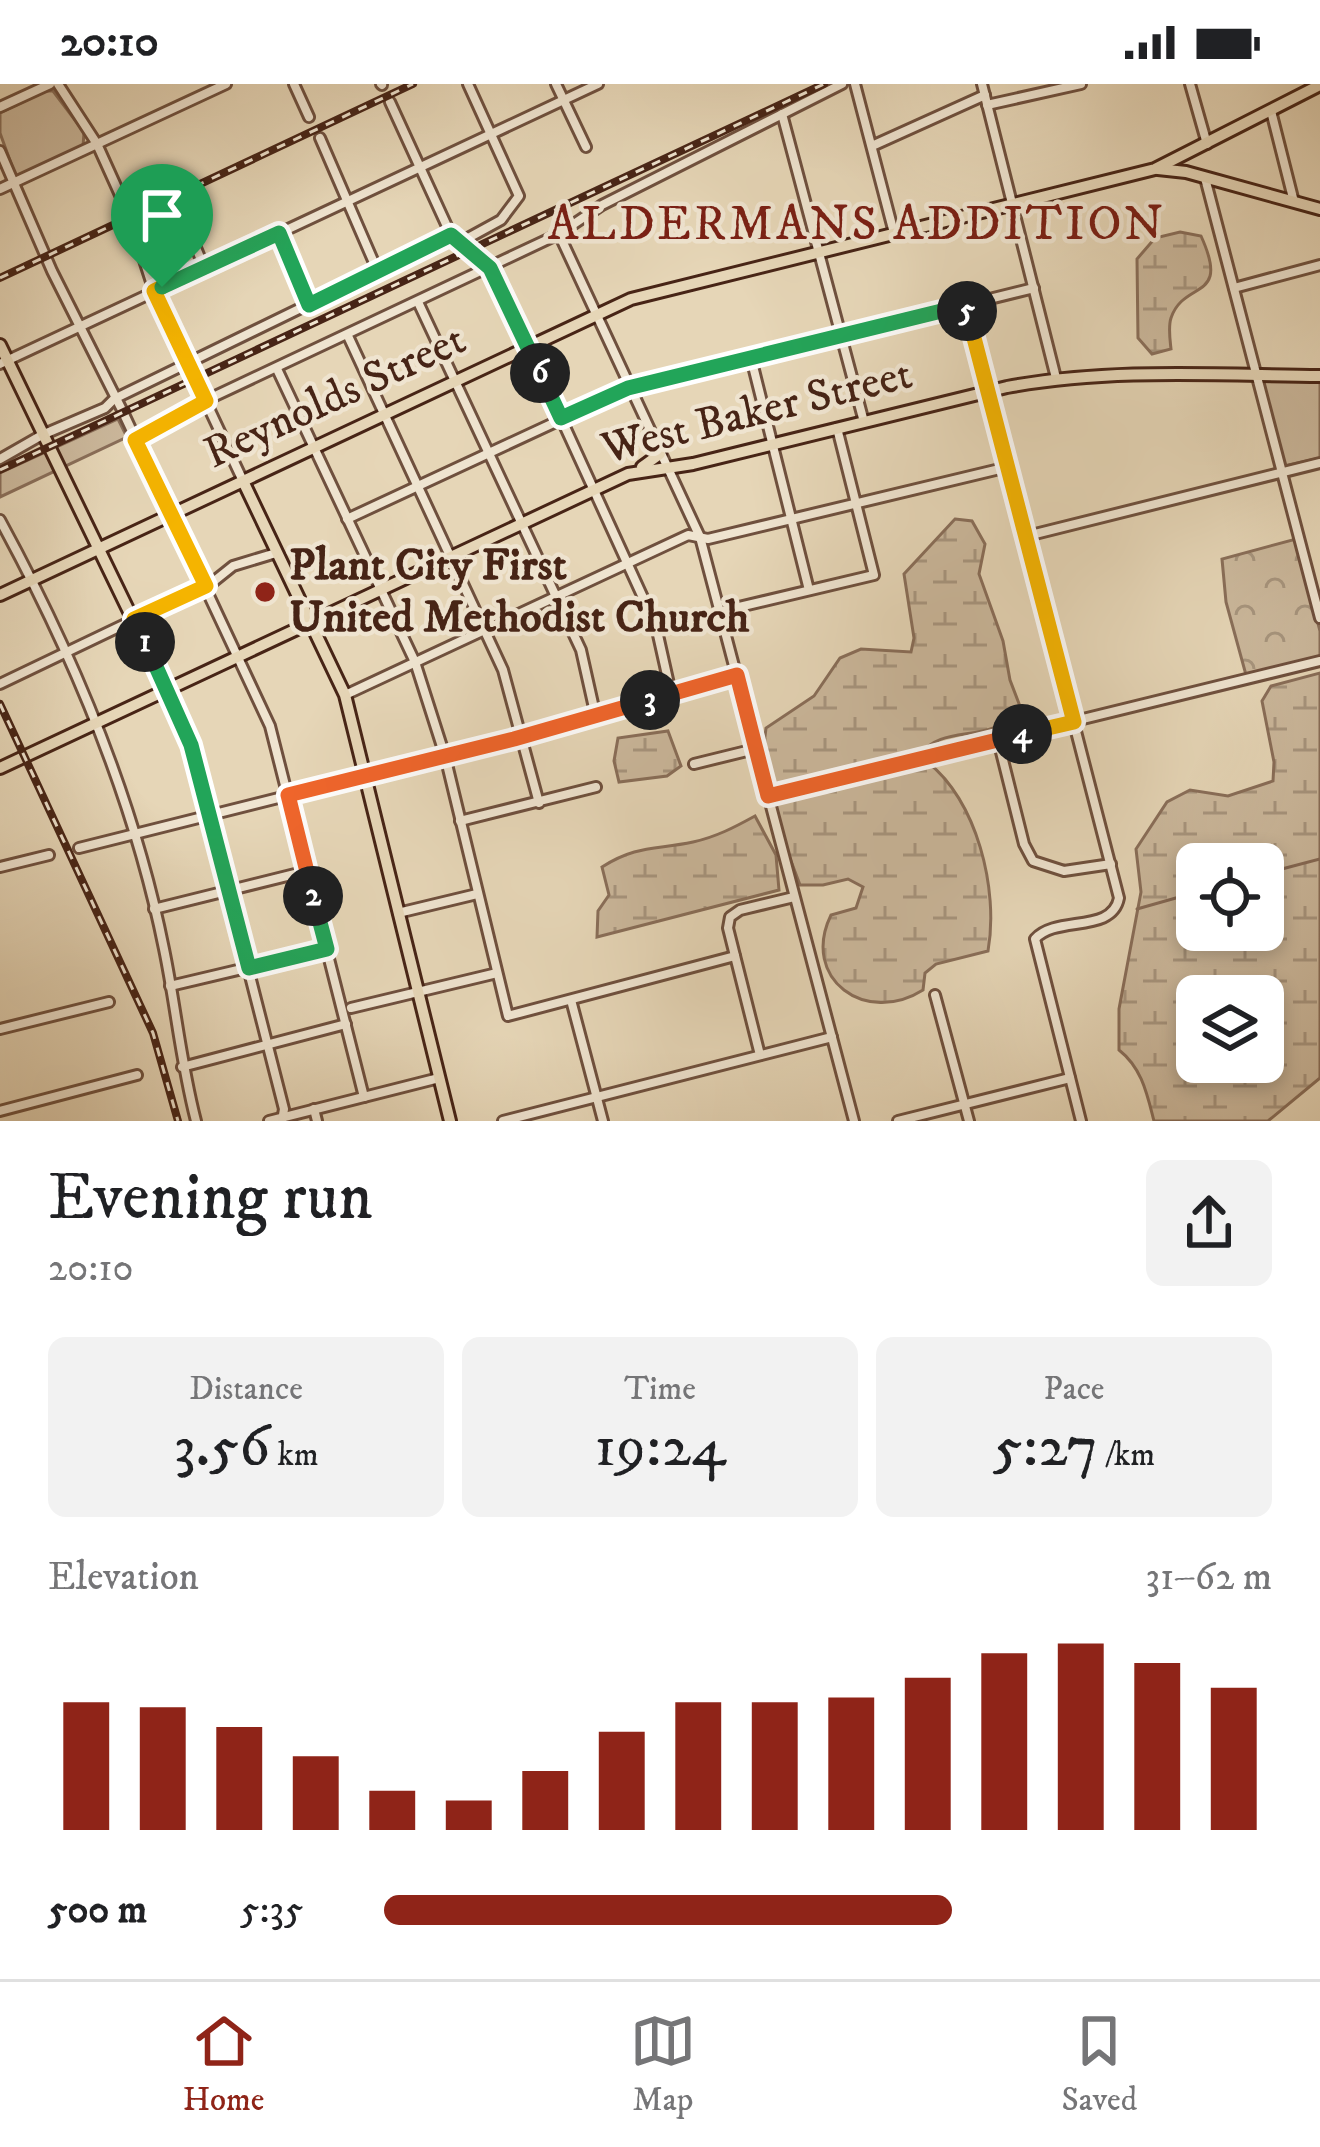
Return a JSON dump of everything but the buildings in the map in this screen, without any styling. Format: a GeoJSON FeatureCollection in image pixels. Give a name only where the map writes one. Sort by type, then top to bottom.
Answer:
{"type":"FeatureCollection","features":[{"type":"Feature","properties":{"kind":"main road","name":"Reynolds Street"},"geometry":{"type":"LineString","coordinates":[[0,595],[644,295],[1155,169],[1320,85]]}},
{"type":"Feature","properties":{"kind":"main road"},"geometry":{"type":"LineString","coordinates":[[1186,172],[1182,164],[1187,155]]}},
{"type":"Feature","properties":{"kind":"main road"},"geometry":{"type":"LineString","coordinates":[[1155,169],[1186,172],[1320,209]]}},
{"type":"Feature","properties":{"kind":"main road"},"geometry":{"type":"LineString","coordinates":[[0,345],[4,363],[51,446],[167,690]]}},
{"type":"Feature","properties":{"kind":"main road","name":"West Baker Street"},"geometry":{"type":"LineString","coordinates":[[0,768],[628,474],[1056,378],[1320,376]]}},
{"type":"Feature","properties":{"kind":"main road"},"geometry":{"type":"LineString","coordinates":[[628,474],[660,454]]}},
{"type":"Feature","properties":{"kind":"main road"},"geometry":{"type":"LineString","coordinates":[[243,482],[345,694],[451,1121]]}},
{"type":"Feature","properties":{"kind":"street"},"geometry":{"type":"LineString","coordinates":[[0,107],[54,84],[97,143],[130,217],[154,291],[243,482]]}},
{"type":"Feature","properties":{"kind":"street"},"geometry":{"type":"LineString","coordinates":[[0,189],[226,84]]}},
{"type":"Feature","properties":{"kind":"street"},"geometry":{"type":"LineString","coordinates":[[294,84],[309,117]]}},
{"type":"Feature","properties":{"kind":"street"},"geometry":{"type":"LineString","coordinates":[[0,459],[378,272],[501,220],[519,196],[468,84]]}},
{"type":"Feature","properties":{"kind":"street"},"geometry":{"type":"LineString","coordinates":[[556,84],[586,147]]}},
{"type":"Feature","properties":{"kind":"street"},"geometry":{"type":"LineString","coordinates":[[4,363],[598,84]]}},
{"type":"Feature","properties":{"kind":"street"},"geometry":{"type":"LineString","coordinates":[[135,440],[206,401],[559,234],[602,205],[842,84]]}},
{"type":"Feature","properties":{"kind":"street"},"geometry":{"type":"LineString","coordinates":[[856,84],[894,233]]}},
{"type":"Feature","properties":{"kind":"street"},"geometry":{"type":"LineString","coordinates":[[982,84],[1056,378]]}},
{"type":"Feature","properties":{"kind":"street"},"geometry":{"type":"LineString","coordinates":[[872,146],[986,100],[1081,84]]}},
{"type":"Feature","properties":{"kind":"street"},"geometry":{"type":"LineString","coordinates":[[1190,84],[1207,144]]}},
{"type":"Feature","properties":{"kind":"street"},"geometry":{"type":"LineString","coordinates":[[390,101],[455,239],[490,268],[629,561],[656,626],[670,693]]}},
{"type":"Feature","properties":{"kind":"street"},"geometry":{"type":"LineString","coordinates":[[1271,111],[1294,202]]}},
{"type":"Feature","properties":{"kind":"street"},"geometry":{"type":"LineString","coordinates":[[782,114],[864,422]]}},
{"type":"Feature","properties":{"kind":"street"},"geometry":{"type":"LineString","coordinates":[[320,138],[378,272]]}},
{"type":"Feature","properties":{"kind":"street"},"geometry":{"type":"LineString","coordinates":[[0,151],[11,184],[270,726],[364,1097]]}},
{"type":"Feature","properties":{"kind":"street"},"geometry":{"type":"LineString","coordinates":[[1205,178],[1320,618]]}},
{"type":"Feature","properties":{"kind":"street"},"geometry":{"type":"LineString","coordinates":[[181,212],[204,268]]}},
{"type":"Feature","properties":{"kind":"street"},"geometry":{"type":"LineString","coordinates":[[279,233],[309,305]]}},
{"type":"Feature","properties":{"kind":"street"},"geometry":{"type":"LineString","coordinates":[[559,234],[700,537],[854,1121]]}},
{"type":"Feature","properties":{"kind":"street"},"geometry":{"type":"LineString","coordinates":[[1234,288],[1320,265]]}},
{"type":"Feature","properties":{"kind":"street"},"geometry":{"type":"LineString","coordinates":[[347,519],[628,388],[1034,288]]}},
{"type":"Feature","properties":{"kind":"street"},"geometry":{"type":"LineString","coordinates":[[418,302],[581,650],[596,717]]}},
{"type":"Feature","properties":{"kind":"street"},"geometry":{"type":"LineString","coordinates":[[966,305],[1119,898],[1117,908],[1104,918],[1036,936],[1081,1121]]}},
{"type":"Feature","properties":{"kind":"street"},"geometry":{"type":"LineString","coordinates":[[348,336],[486,628],[503,670],[539,803]]}},
{"type":"Feature","properties":{"kind":"street"},"geometry":{"type":"LineString","coordinates":[[751,358],[809,590]]}},
{"type":"Feature","properties":{"kind":"street"},"geometry":{"type":"LineString","coordinates":[[277,369],[415,662],[445,756],[508,1016],[735,956]]}},
{"type":"Feature","properties":{"kind":"street"},"geometry":{"type":"LineString","coordinates":[[722,611],[874,575],[837,428]]}},
{"type":"Feature","properties":{"kind":"street"},"geometry":{"type":"LineString","coordinates":[[1027,536],[1320,464]]}},
{"type":"Feature","properties":{"kind":"street"},"geometry":{"type":"LineString","coordinates":[[345,694],[688,535],[708,539],[1008,467]]}},
{"type":"Feature","properties":{"kind":"street"},"geometry":{"type":"LineString","coordinates":[[0,520],[114,763],[154,909],[196,1121]]}},
{"type":"Feature","properties":{"kind":"street"},"geometry":{"type":"LineString","coordinates":[[0,684],[206,586],[233,566],[276,553]]}},
{"type":"Feature","properties":{"kind":"street"},"geometry":{"type":"LineString","coordinates":[[768,796],[1320,661]]}},
{"type":"Feature","properties":{"kind":"street"},"geometry":{"type":"LineString","coordinates":[[79,848],[521,737],[737,675]]}},
{"type":"Feature","properties":{"kind":"street"},"geometry":{"type":"LineString","coordinates":[[167,690],[191,745],[210,814],[268,1043],[282,1119]]}},
{"type":"Feature","properties":{"kind":"street"},"geometry":{"type":"LineString","coordinates":[[998,740],[1024,844],[1033,860],[1064,871],[1111,864]]}},
{"type":"Feature","properties":{"kind":"street"},"geometry":{"type":"LineString","coordinates":[[694,764],[755,748]]}},
{"type":"Feature","properties":{"kind":"street"},"geometry":{"type":"LineString","coordinates":[[460,821],[596,787]]}},
{"type":"Feature","properties":{"kind":"street"},"geometry":{"type":"LineString","coordinates":[[0,867],[49,855]]}},
{"type":"Feature","properties":{"kind":"street"},"geometry":{"type":"LineString","coordinates":[[154,909],[307,871]]}},
{"type":"Feature","properties":{"kind":"street"},"geometry":{"type":"LineString","coordinates":[[398,913],[477,894]]}},
{"type":"Feature","properties":{"kind":"street"},"geometry":{"type":"LineString","coordinates":[[760,1055],[728,928],[730,917],[740,910],[794,897]]}},
{"type":"Feature","properties":{"kind":"street"},"geometry":{"type":"LineString","coordinates":[[170,986],[327,949]]}},
{"type":"Feature","properties":{"kind":"street"},"geometry":{"type":"LineString","coordinates":[[351,1008],[497,973]]}},
{"type":"Feature","properties":{"kind":"street"},"geometry":{"type":"LineString","coordinates":[[935,995],[968,1121]]}},
{"type":"Feature","properties":{"kind":"street"},"geometry":{"type":"LineString","coordinates":[[571,1000],[603,1121]]}},
{"type":"Feature","properties":{"kind":"street"},"geometry":{"type":"LineString","coordinates":[[0,1029],[110,1001]]}},
{"type":"Feature","properties":{"kind":"street"},"geometry":{"type":"LineString","coordinates":[[182,1067],[346,1024]]}},
{"type":"Feature","properties":{"kind":"street"},"geometry":{"type":"LineString","coordinates":[[503,1121],[832,1037]]}},
{"type":"Feature","properties":{"kind":"street"},"geometry":{"type":"LineString","coordinates":[[0,1111],[137,1075]]}},
{"type":"Feature","properties":{"kind":"street"},"geometry":{"type":"LineString","coordinates":[[269,1121],[439,1078]]}},
{"type":"Feature","properties":{"kind":"street"},"geometry":{"type":"LineString","coordinates":[[898,1121],[1070,1078]]}},
{"type":"Feature","properties":{"kind":"street"},"geometry":{"type":"LineString","coordinates":[[314,1109],[317,1121]]}},
{"type":"Feature","properties":{"kind":"green space"},"geometry":{"type":"Polygon","coordinates":[[[53,91],[84,132],[83,147],[16,177],[0,133],[0,113],[53,91]]]}},
{"type":"Feature","properties":{"kind":"green space"},"geometry":{"type":"Polygon","coordinates":[[[1180,232],[1201,236],[1211,271],[1208,281],[1177,306],[1169,329],[1171,349],[1152,354],[1138,338],[1137,259],[1155,238],[1180,232]]]}},
{"type":"Feature","properties":{"kind":"green space"},"geometry":{"type":"Polygon","coordinates":[[[1261,379],[1320,380],[1320,458],[1284,466],[1261,379]]]}},
{"type":"Feature","properties":{"kind":"green space"},"geometry":{"type":"Polygon","coordinates":[[[118,419],[127,437],[0,497],[0,473],[118,419]]]}},
{"type":"Feature","properties":{"kind":"green space"},"geometry":{"type":"Polygon","coordinates":[[[955,519],[972,521],[985,544],[979,574],[1021,709],[994,727],[941,739],[918,756],[772,791],[766,728],[814,696],[840,658],[861,649],[911,652],[914,638],[904,574],[955,519]]]}},
{"type":"Feature","properties":{"kind":"green space"},"geometry":{"type":"Polygon","coordinates":[[[1296,539],[1320,631],[1320,657],[1246,675],[1226,602],[1222,559],[1296,539]]]}},
{"type":"Feature","properties":{"kind":"green space"},"geometry":{"type":"Polygon","coordinates":[[[1320,673],[1320,1078],[1268,1121],[1154,1121],[1138,1073],[1119,1050],[1119,1009],[1141,892],[1136,849],[1167,802],[1190,790],[1228,796],[1273,781],[1262,701],[1271,686],[1320,673]]]}},
{"type":"Feature","properties":{"kind":"green space"},"geometry":{"type":"Polygon","coordinates":[[[668,731],[681,766],[667,776],[619,782],[614,761],[618,738],[668,731]]]}},
{"type":"Feature","properties":{"kind":"green space"},"geometry":{"type":"Polygon","coordinates":[[[926,761],[959,798],[980,847],[990,901],[988,951],[936,964],[925,973],[923,990],[901,1000],[861,999],[831,976],[824,959],[824,938],[831,915],[856,908],[863,887],[848,879],[800,885],[774,798],[926,761]]]}},
{"type":"Feature","properties":{"kind":"green space"},"geometry":{"type":"Polygon","coordinates":[[[755,816],[776,855],[779,890],[597,937],[598,911],[609,895],[602,867],[636,852],[710,837],[755,816]]]}},
{"type":"Feature","properties":{"kind":"waterway"},"geometry":{"type":"LineString","coordinates":[[1284,868],[1320,859]]}},
{"type":"Feature","properties":{"kind":"waterway"},"geometry":{"type":"LineString","coordinates":[[1137,909],[1176,898]]}},
{"type":"Feature","properties":{"kind":"railway"},"geometry":{"type":"LineString","coordinates":[[0,278],[413,84]]}},
{"type":"Feature","properties":{"kind":"railway"},"geometry":{"type":"LineString","coordinates":[[0,470],[824,84]]}},
{"type":"Feature","properties":{"kind":"railway"},"geometry":{"type":"LineString","coordinates":[[0,704],[153,1033],[178,1121]]}},
{"type":"Feature","properties":{"kind":"place","name":"Plant City First United Methodist Church"},"geometry":{"type":"Point","coordinates":[265,592]}},
{"type":"Feature","properties":{"kind":"district","name":"ALDERMANS ADDITION"},"geometry":{"type":"Point","coordinates":[857,225]}},
{"type":"Feature","properties":{"kind":"route"},"geometry":{"type":"LineString","coordinates":[[279,233],[309,305],[451,235],[490,268],[561,418],[628,388],[966,305],[1074,722],[768,796],[737,675],[514,739],[288,795],[327,949],[249,968],[191,745],[134,619],[206,586],[135,440],[206,401],[154,291],[162,287],[279,233]]}}]}
